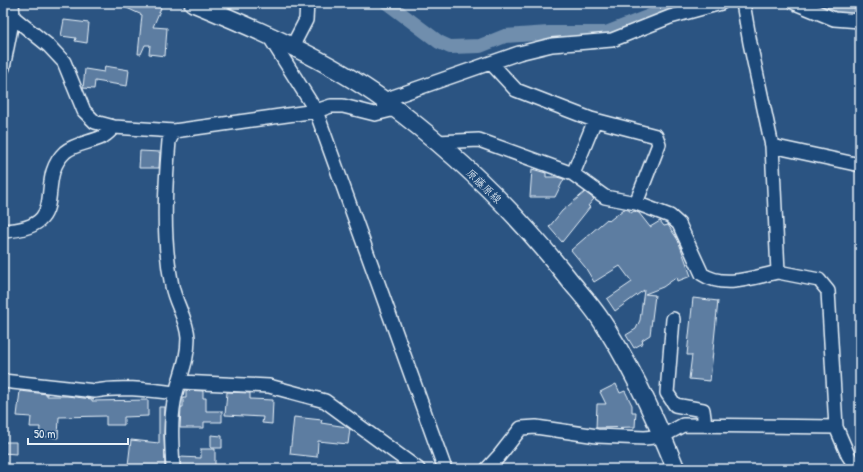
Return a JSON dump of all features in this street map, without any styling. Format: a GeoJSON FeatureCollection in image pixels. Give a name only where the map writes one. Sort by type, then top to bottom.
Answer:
{"type":"FeatureCollection","features":[{"type":"Feature","properties":{"kind":"main road","name":"原藤原線"},"geometry":{"type":"LineString","coordinates":[[193,3],[269,36],[342,74],[390,105],[437,142],[484,185],[542,245],[599,317],[632,373],[663,436],[676,469]]}},
{"type":"Feature","properties":{"kind":"street"},"geometry":{"type":"LineString","coordinates":[[3,68],[8,16],[12,3]]}},
{"type":"Feature","properties":{"kind":"street"},"geometry":{"type":"LineString","coordinates":[[292,47],[306,20],[307,3]]}},
{"type":"Feature","properties":{"kind":"street"},"geometry":{"type":"LineString","coordinates":[[8,16],[49,46],[64,62],[84,111],[95,122],[114,127],[174,131],[316,111],[331,106],[343,106],[375,114],[390,105],[491,63],[552,45],[612,40],[670,17],[721,3]]}},
{"type":"Feature","properties":{"kind":"street"},"geometry":{"type":"LineString","coordinates":[[743,3],[772,146],[778,272]]}},
{"type":"Feature","properties":{"kind":"street"},"geometry":{"type":"LineString","coordinates":[[795,3],[834,19],[860,21]]}},
{"type":"Feature","properties":{"kind":"street"},"geometry":{"type":"LineString","coordinates":[[269,36],[316,111],[445,469]]}},
{"type":"Feature","properties":{"kind":"street"},"geometry":{"type":"LineString","coordinates":[[491,63],[516,90],[595,120],[656,136],[659,144],[636,203]]}},
{"type":"Feature","properties":{"kind":"street"},"geometry":{"type":"LineString","coordinates":[[574,174],[595,120]]}},
{"type":"Feature","properties":{"kind":"street"},"geometry":{"type":"LineString","coordinates":[[3,231],[21,230],[40,221],[48,208],[53,176],[58,161],[66,151],[104,136],[114,127]]}},
{"type":"Feature","properties":{"kind":"street"},"geometry":{"type":"LineString","coordinates":[[173,469],[172,434],[174,402],[186,364],[188,337],[172,287],[164,229],[169,141],[174,131]]}},
{"type":"Feature","properties":{"kind":"street"},"geometry":{"type":"LineString","coordinates":[[437,142],[479,140],[574,174],[604,197],[636,203],[670,216],[679,224],[702,274],[709,280],[741,280],[778,272],[819,280],[828,291],[836,427],[848,456],[857,469]]}},
{"type":"Feature","properties":{"kind":"street"},"geometry":{"type":"LineString","coordinates":[[772,146],[860,165]]}},
{"type":"Feature","properties":{"kind":"street"},"geometry":{"type":"LineString","coordinates":[[673,320],[667,393],[675,405],[703,410],[705,425]]}},
{"type":"Feature","properties":{"kind":"street"},"geometry":{"type":"LineString","coordinates":[[3,381],[95,391],[105,389],[151,390],[269,386],[325,401],[418,469]]}},
{"type":"Feature","properties":{"kind":"street"},"geometry":{"type":"LineString","coordinates":[[487,469],[521,428],[536,427],[597,436],[645,438],[663,436],[683,425],[836,427]]}},
{"type":"Feature","properties":{"kind":"building"},"geometry":{"type":"Polygon","coordinates":[[[116,3],[149,3],[161,8],[153,27],[167,28],[165,56],[149,54],[150,45],[145,45],[141,54],[138,54],[142,15],[116,3]]]}},
{"type":"Feature","properties":{"kind":"building"},"geometry":{"type":"Polygon","coordinates":[[[64,20],[89,23],[87,43],[75,41],[76,38],[61,36],[64,20]]]}},
{"type":"Feature","properties":{"kind":"building"},"geometry":{"type":"Polygon","coordinates":[[[105,66],[129,70],[127,86],[95,81],[94,89],[83,88],[85,69],[104,72],[105,66]]]}},
{"type":"Feature","properties":{"kind":"building"},"geometry":{"type":"Polygon","coordinates":[[[140,151],[160,152],[159,168],[139,168],[140,151]]]}},
{"type":"Feature","properties":{"kind":"building"},"geometry":{"type":"Polygon","coordinates":[[[532,169],[546,173],[546,177],[557,177],[564,179],[555,197],[530,197],[532,169]]]}},
{"type":"Feature","properties":{"kind":"building"},"geometry":{"type":"Polygon","coordinates":[[[585,192],[594,199],[588,206],[590,207],[562,242],[549,227],[562,211],[585,192]]]}},
{"type":"Feature","properties":{"kind":"building"},"geometry":{"type":"Polygon","coordinates":[[[624,209],[629,210],[631,213],[634,211],[639,213],[650,227],[660,221],[664,226],[668,225],[678,240],[691,276],[678,281],[677,277],[663,287],[645,294],[655,295],[650,335],[642,340],[643,343],[634,348],[626,335],[636,329],[640,320],[644,290],[615,311],[607,299],[632,282],[620,266],[594,282],[585,267],[571,250],[607,219],[609,221],[624,209]]]}},
{"type":"Feature","properties":{"kind":"building"},"geometry":{"type":"Polygon","coordinates":[[[693,298],[718,301],[710,381],[689,379],[692,355],[687,355],[693,298]]]}},
{"type":"Feature","properties":{"kind":"building"},"geometry":{"type":"Polygon","coordinates":[[[616,384],[620,393],[625,391],[632,405],[632,412],[636,412],[635,427],[596,428],[597,404],[606,404],[600,392],[616,384]]]}},
{"type":"Feature","properties":{"kind":"building"},"geometry":{"type":"Polygon","coordinates":[[[186,390],[203,391],[203,398],[206,398],[206,411],[222,411],[222,422],[204,422],[204,428],[180,428],[181,407],[183,407],[183,398],[186,398],[186,390]]]}},
{"type":"Feature","properties":{"kind":"building"},"geometry":{"type":"Polygon","coordinates":[[[20,391],[47,394],[47,396],[67,396],[92,399],[92,401],[148,400],[148,416],[124,417],[124,425],[106,425],[106,416],[59,417],[58,438],[39,436],[40,427],[30,427],[31,417],[17,416],[20,391]]]}},
{"type":"Feature","properties":{"kind":"building"},"geometry":{"type":"Polygon","coordinates":[[[227,392],[250,393],[250,399],[273,400],[272,424],[262,423],[263,417],[225,415],[227,392]]]}},
{"type":"Feature","properties":{"kind":"building"},"geometry":{"type":"Polygon","coordinates":[[[159,407],[165,407],[165,469],[128,465],[131,440],[159,443],[159,407]]]}},
{"type":"Feature","properties":{"kind":"building"},"geometry":{"type":"Polygon","coordinates":[[[294,417],[322,420],[321,423],[347,427],[350,429],[348,444],[318,441],[317,457],[290,454],[294,417]]]}},
{"type":"Feature","properties":{"kind":"building"},"geometry":{"type":"Polygon","coordinates":[[[211,435],[222,436],[222,448],[211,448],[211,435]]]}},
{"type":"Feature","properties":{"kind":"building"},"geometry":{"type":"Polygon","coordinates":[[[3,442],[16,442],[16,454],[3,453],[3,442]]]}},
{"type":"Feature","properties":{"kind":"building"},"geometry":{"type":"Polygon","coordinates":[[[201,449],[215,449],[215,469],[181,469],[180,457],[201,458],[201,449]]]}},
{"type":"Feature","properties":{"kind":"waterway"},"geometry":{"type":"LineString","coordinates":[[387,3],[439,42],[450,47],[480,46],[505,36],[549,33],[606,33],[660,12],[694,3]]}},
{"type":"Feature","properties":{"kind":"waterway"},"geometry":{"type":"LineString","coordinates":[[817,7],[828,12],[860,12]]}}]}
